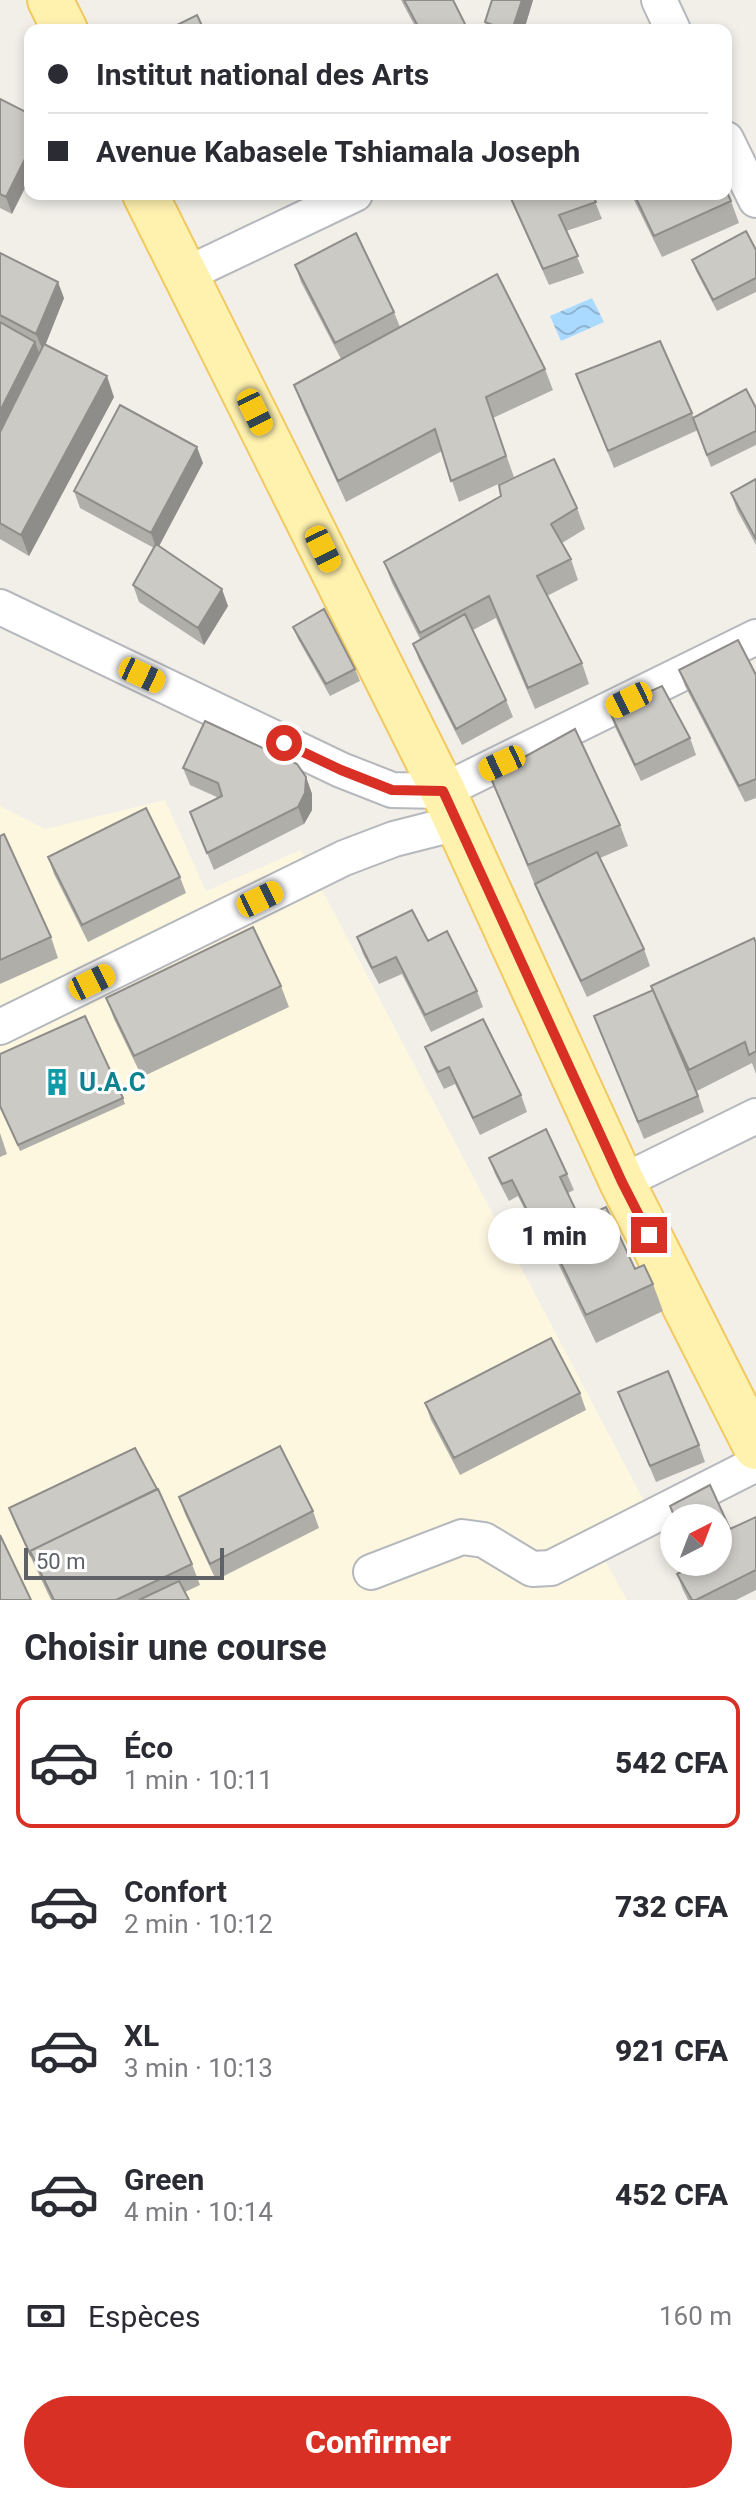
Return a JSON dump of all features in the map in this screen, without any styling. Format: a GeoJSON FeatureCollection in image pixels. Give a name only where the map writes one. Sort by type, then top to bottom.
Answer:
{"type":"FeatureCollection","features":[{"type":"Feature","properties":{"kind":"main road"},"geometry":{"type":"LineString","coordinates":[[50,0],[62,24]]}},
{"type":"Feature","properties":{"kind":"main road"},"geometry":{"type":"LineString","coordinates":[[148,200],[450,807],[622,1182],[756,1447]]}},
{"type":"Feature","properties":{"kind":"street"},"geometry":{"type":"LineString","coordinates":[[659,0],[670,24]]}},
{"type":"Feature","properties":{"kind":"street"},"geometry":{"type":"LineString","coordinates":[[732,151],[756,200]]}},
{"type":"Feature","properties":{"kind":"street"},"geometry":{"type":"LineString","coordinates":[[187,274],[342,200]]}},
{"type":"Feature","properties":{"kind":"street"},"geometry":{"type":"LineString","coordinates":[[0,607],[341,770],[392,790],[450,807]]}},
{"type":"Feature","properties":{"kind":"street"},"geometry":{"type":"LineString","coordinates":[[0,1027],[344,858],[394,839],[756,637]]}},
{"type":"Feature","properties":{"kind":"street"},"geometry":{"type":"LineString","coordinates":[[622,1182],[756,1116]]}},
{"type":"Feature","properties":{"kind":"street"},"geometry":{"type":"LineString","coordinates":[[371,1572],[462,1537],[484,1540],[532,1569],[551,1568],[756,1464]]}},
{"type":"Feature","properties":{"kind":"shaded area"},"geometry":{"type":"Polygon","coordinates":[[[165,800],[206,891],[301,850],[645,1503],[588,1530],[627,1600],[0,1600],[0,806],[45,829],[165,800]]]}},
{"type":"Feature","properties":{"kind":"water"},"geometry":{"type":"Polygon","coordinates":[[[592,298],[604,322],[561,341],[550,316],[592,298]]]}},
{"type":"Feature","properties":{"kind":"building"},"geometry":{"type":"Polygon","coordinates":[[[404,0],[453,0],[465,24],[417,24],[404,0]]]}},
{"type":"Feature","properties":{"kind":"building"},"geometry":{"type":"Polygon","coordinates":[[[492,0],[522,0],[514,24],[485,22],[492,0]]]}},
{"type":"Feature","properties":{"kind":"building"},"geometry":{"type":"Polygon","coordinates":[[[197,15],[201,24],[179,24],[197,15]]]}},
{"type":"Feature","properties":{"kind":"building"},"geometry":{"type":"Polygon","coordinates":[[[0,99],[24,111],[24,161],[6,197],[0,194],[0,99]]]}},
{"type":"Feature","properties":{"kind":"building"},"geometry":{"type":"Polygon","coordinates":[[[512,200],[595,200],[559,215],[578,256],[543,269],[512,200]]]}},
{"type":"Feature","properties":{"kind":"building"},"geometry":{"type":"Polygon","coordinates":[[[637,200],[731,200],[731,201],[654,236],[637,200]]]}},
{"type":"Feature","properties":{"kind":"building"},"geometry":{"type":"Polygon","coordinates":[[[746,231],[756,250],[756,278],[713,300],[692,260],[746,231]]]}},
{"type":"Feature","properties":{"kind":"building"},"geometry":{"type":"Polygon","coordinates":[[[356,233],[394,312],[335,343],[295,265],[356,233]]]}},
{"type":"Feature","properties":{"kind":"building"},"geometry":{"type":"Polygon","coordinates":[[[0,253],[58,282],[36,334],[0,315],[0,253]]]}},
{"type":"Feature","properties":{"kind":"building"},"geometry":{"type":"Polygon","coordinates":[[[497,274],[545,369],[486,397],[506,456],[451,481],[435,429],[338,481],[294,385],[497,274]]]}},
{"type":"Feature","properties":{"kind":"building"},"geometry":{"type":"Polygon","coordinates":[[[0,322],[35,342],[0,411],[0,322]]]}},
{"type":"Feature","properties":{"kind":"building"},"geometry":{"type":"Polygon","coordinates":[[[660,341],[692,413],[608,451],[576,374],[660,341]]]}},
{"type":"Feature","properties":{"kind":"building"},"geometry":{"type":"Polygon","coordinates":[[[44,344],[107,376],[21,535],[0,523],[0,432],[44,344]]]}},
{"type":"Feature","properties":{"kind":"building"},"geometry":{"type":"Polygon","coordinates":[[[746,389],[756,408],[756,431],[707,455],[693,418],[746,389]]]}},
{"type":"Feature","properties":{"kind":"building"},"geometry":{"type":"Polygon","coordinates":[[[120,405],[197,447],[151,533],[74,491],[120,405]]]}},
{"type":"Feature","properties":{"kind":"building"},"geometry":{"type":"Polygon","coordinates":[[[554,459],[577,508],[551,524],[571,559],[537,576],[582,663],[528,688],[489,596],[420,633],[384,562],[501,496],[499,485],[554,459]]]}},
{"type":"Feature","properties":{"kind":"building"},"geometry":{"type":"Polygon","coordinates":[[[756,479],[756,539],[731,493],[756,479]]]}},
{"type":"Feature","properties":{"kind":"building"},"geometry":{"type":"Polygon","coordinates":[[[156,544],[222,589],[198,628],[133,585],[156,544]]]}},
{"type":"Feature","properties":{"kind":"building"},"geometry":{"type":"Polygon","coordinates":[[[324,609],[355,669],[326,684],[293,627],[324,609]]]}},
{"type":"Feature","properties":{"kind":"building"},"geometry":{"type":"Polygon","coordinates":[[[465,614],[506,700],[456,729],[413,644],[465,614]]]}},
{"type":"Feature","properties":{"kind":"building"},"geometry":{"type":"Polygon","coordinates":[[[738,640],[756,675],[756,779],[739,786],[679,670],[738,640]]]}},
{"type":"Feature","properties":{"kind":"building"},"geometry":{"type":"Polygon","coordinates":[[[662,686],[690,738],[635,765],[609,710],[662,686]]]}},
{"type":"Feature","properties":{"kind":"building"},"geometry":{"type":"Polygon","coordinates":[[[205,721],[297,764],[306,777],[305,793],[298,807],[207,853],[190,812],[222,796],[218,783],[183,768],[205,721]]]}},
{"type":"Feature","properties":{"kind":"building"},"geometry":{"type":"Polygon","coordinates":[[[575,729],[620,825],[528,865],[490,776],[575,729]]]}},
{"type":"Feature","properties":{"kind":"building"},"geometry":{"type":"Polygon","coordinates":[[[146,808],[180,877],[82,925],[48,857],[146,808]]]}},
{"type":"Feature","properties":{"kind":"building"},"geometry":{"type":"Polygon","coordinates":[[[4,834],[51,937],[0,960],[0,836],[4,834]]]}},
{"type":"Feature","properties":{"kind":"building"},"geometry":{"type":"Polygon","coordinates":[[[597,852],[644,949],[581,981],[535,884],[597,852]]]}},
{"type":"Feature","properties":{"kind":"building"},"geometry":{"type":"Polygon","coordinates":[[[412,910],[428,941],[447,931],[477,991],[425,1015],[396,957],[372,968],[357,937],[412,910]]]}},
{"type":"Feature","properties":{"kind":"building"},"geometry":{"type":"Polygon","coordinates":[[[253,927],[281,986],[134,1056],[106,998],[253,927]]]}},
{"type":"Feature","properties":{"kind":"building"},"geometry":{"type":"Polygon","coordinates":[[[754,938],[756,1051],[749,1055],[745,1042],[689,1070],[651,986],[754,938]]]}},
{"type":"Feature","properties":{"kind":"building"},"geometry":{"type":"Polygon","coordinates":[[[653,990],[698,1096],[638,1122],[594,1016],[653,990]]]}},
{"type":"Feature","properties":{"kind":"building","name":"U.A.C"},"geometry":{"type":"Polygon","coordinates":[[[85,1016],[123,1098],[18,1145],[0,1106],[0,1054],[85,1016]]]}},
{"type":"Feature","properties":{"kind":"building"},"geometry":{"type":"Polygon","coordinates":[[[483,1019],[521,1095],[473,1118],[449,1067],[438,1072],[425,1047],[483,1019]]]}},
{"type":"Feature","properties":{"kind":"building"},"geometry":{"type":"Polygon","coordinates":[[[546,1129],[567,1174],[560,1177],[578,1215],[539,1234],[512,1180],[502,1184],[489,1158],[546,1129]]]}},
{"type":"Feature","properties":{"kind":"building"},"geometry":{"type":"Polygon","coordinates":[[[606,1207],[635,1269],[644,1265],[653,1284],[586,1315],[547,1234],[606,1207]]]}},
{"type":"Feature","properties":{"kind":"building"},"geometry":{"type":"Polygon","coordinates":[[[551,1338],[580,1393],[454,1458],[425,1403],[551,1338]]]}},
{"type":"Feature","properties":{"kind":"building"},"geometry":{"type":"Polygon","coordinates":[[[668,1371],[699,1445],[650,1466],[618,1392],[668,1371]]]}},
{"type":"Feature","properties":{"kind":"building"},"geometry":{"type":"Polygon","coordinates":[[[280,1446],[313,1511],[210,1564],[179,1497],[280,1446]]]}},
{"type":"Feature","properties":{"kind":"building"},"geometry":{"type":"Polygon","coordinates":[[[135,1448],[157,1489],[30,1551],[31,1556],[9,1508],[135,1448]]]}},
{"type":"Feature","properties":{"kind":"building"},"geometry":{"type":"Polygon","coordinates":[[[710,1485],[719,1504],[674,1504],[710,1485]]]}},
{"type":"Feature","properties":{"kind":"building"},"geometry":{"type":"Polygon","coordinates":[[[158,1489],[192,1564],[116,1600],[54,1600],[30,1551],[158,1489]]]}},
{"type":"Feature","properties":{"kind":"building"},"geometry":{"type":"Polygon","coordinates":[[[756,1517],[756,1570],[692,1600],[678,1576],[732,1576],[732,1528],[756,1517]]]}},
{"type":"Feature","properties":{"kind":"building"},"geometry":{"type":"Polygon","coordinates":[[[0,1535],[31,1600],[0,1600],[0,1535]]]}},
{"type":"Feature","properties":{"kind":"building"},"geometry":{"type":"Polygon","coordinates":[[[179,1581],[189,1600],[139,1600],[179,1581]]]}},
{"type":"Feature","properties":{"kind":"place","name":"U.A.C"},"geometry":{"type":"Point","coordinates":[57,1082]}},
{"type":"Feature","properties":{"kind":"route"},"geometry":{"type":"LineString","coordinates":[[284,743],[392,790],[443,791],[649,1235]]}}]}
